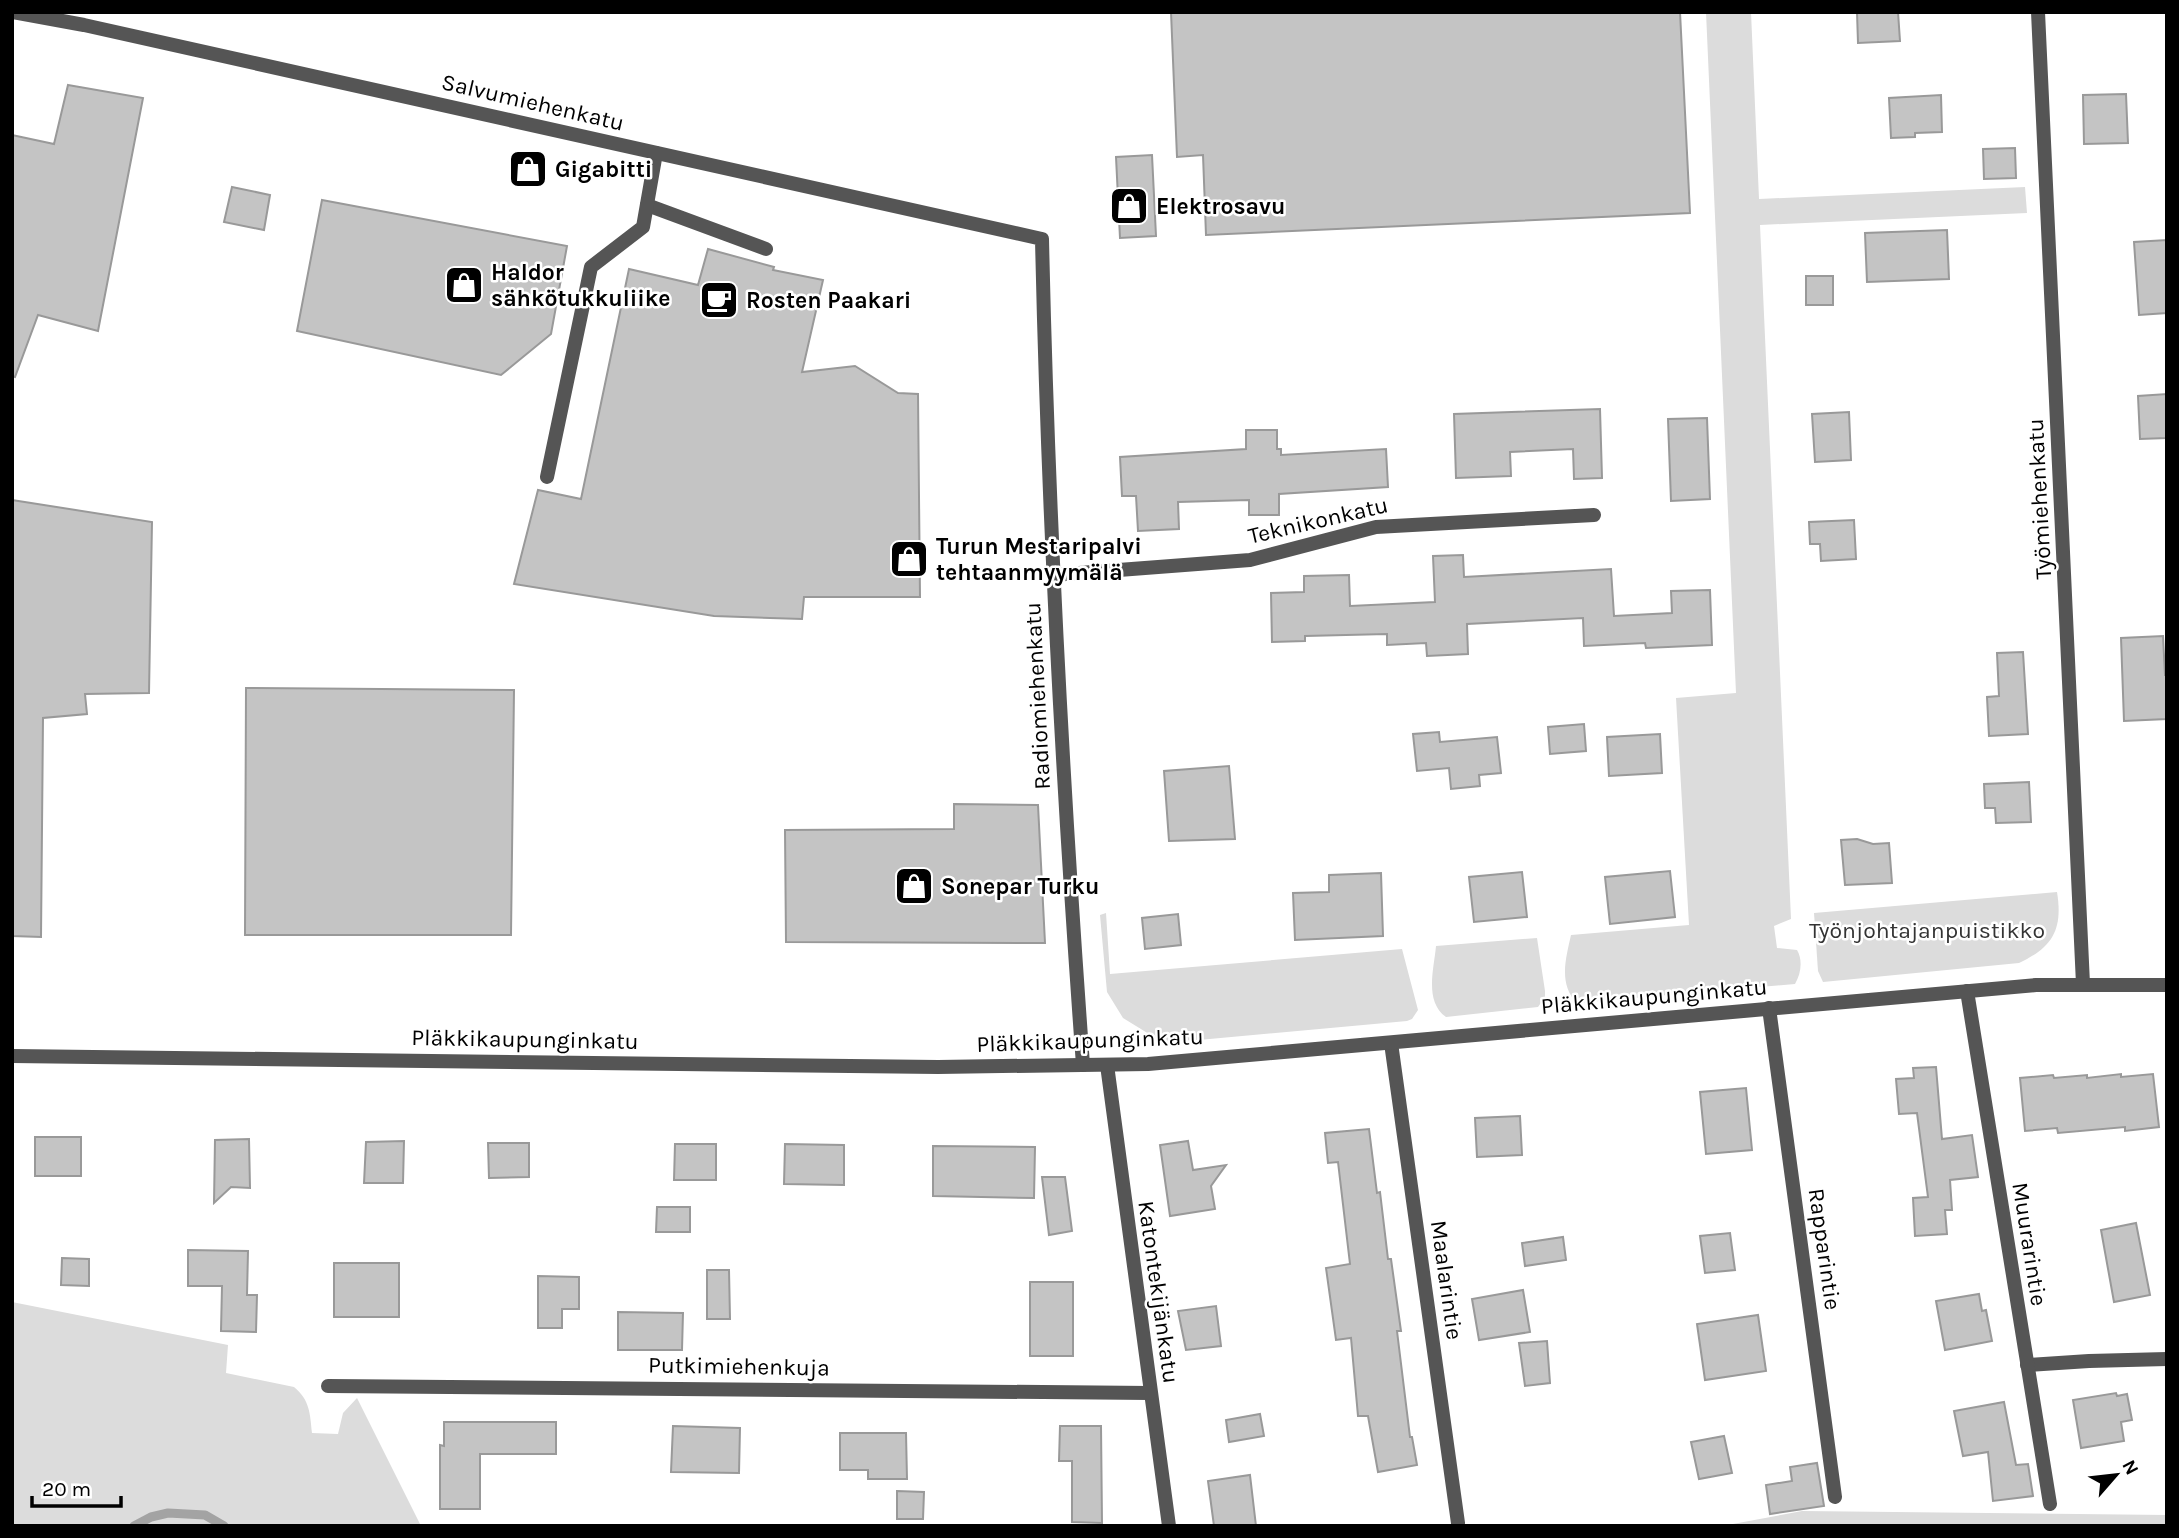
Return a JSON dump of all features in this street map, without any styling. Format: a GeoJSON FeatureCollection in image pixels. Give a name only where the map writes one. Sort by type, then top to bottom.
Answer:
{"type":"FeatureCollection","features":[{"type":"Feature","properties":{"kind":"street","name":"Salvumiehenkatu"},"geometry":{"type":"LineString","coordinates":[[13,12],[84,25],[1042,239]]}},
{"type":"Feature","properties":{"kind":"street","name":"Työmiehenkatu"},"geometry":{"type":"LineString","coordinates":[[2038,12],[2083,984]]}},
{"type":"Feature","properties":{"kind":"street"},"geometry":{"type":"LineString","coordinates":[[547,477],[591,267],[643,227],[656,153]]}},
{"type":"Feature","properties":{"kind":"street"},"geometry":{"type":"LineString","coordinates":[[647,205],[766,249]]}},
{"type":"Feature","properties":{"kind":"street","name":"Radiomiehenkatu"},"geometry":{"type":"LineString","coordinates":[[1042,239],[1045,400],[1053,575],[1071,910],[1083,1065]]}},
{"type":"Feature","properties":{"kind":"street","name":"Teknikonkatu"},"geometry":{"type":"LineString","coordinates":[[1053,575],[1250,560],[1376,527],[1594,515]]}},
{"type":"Feature","properties":{"kind":"street","name":"Pläkkikaupunginkatu"},"geometry":{"type":"LineString","coordinates":[[12,1056],[912,1067],[1148,1064],[1967,991],[2083,984],[2167,985]]}},
{"type":"Feature","properties":{"kind":"street","name":"Muurarintie"},"geometry":{"type":"LineString","coordinates":[[1967,991],[2050,1504]]}},
{"type":"Feature","properties":{"kind":"street","name":"Rapparintie"},"geometry":{"type":"LineString","coordinates":[[1769,1008],[1835,1497]]}},
{"type":"Feature","properties":{"kind":"street","name":"Maalarintie"},"geometry":{"type":"LineString","coordinates":[[1391,1043],[1458,1523]]}},
{"type":"Feature","properties":{"kind":"street","name":"Katontekijänkatu"},"geometry":{"type":"LineString","coordinates":[[1107,1065],[1169,1526]]}},
{"type":"Feature","properties":{"kind":"street"},"geometry":{"type":"LineString","coordinates":[[2027,1365],[2088,1360],[2167,1359]]}},
{"type":"Feature","properties":{"kind":"street","name":"Putkimiehenkuja"},"geometry":{"type":"LineString","coordinates":[[328,1386],[1150,1393]]}},
{"type":"Feature","properties":{"kind":"green space"},"geometry":{"type":"Polygon","coordinates":[[[1706,12],[1751,12],[1759,199],[2025,187],[2027,213],[1760,225],[1791,919],[1774,926],[1777,948],[1797,950],[1801,963],[1800,971],[1795,984],[1577,1003],[1567,988],[1565,979],[1571,935],[1689,925],[1676,698],[1736,693],[1706,12]]]}},
{"type":"Feature","properties":{"kind":"green space","name":"Työnjohtajanpuistikko"},"geometry":{"type":"Polygon","coordinates":[[[2057,892],[2057,927],[2053,935],[2040,950],[2019,963],[1823,982],[1818,971],[1814,913],[2057,892]]]}},
{"type":"Feature","properties":{"kind":"green space"},"geometry":{"type":"Polygon","coordinates":[[[1106,913],[1110,974],[1402,949],[1418,1010],[1412,1019],[1407,1021],[1177,1042],[1151,1041],[1149,1034],[1123,1018],[1107,992],[1100,915],[1106,913]]]}},
{"type":"Feature","properties":{"kind":"green space"},"geometry":{"type":"Polygon","coordinates":[[[1537,938],[1545,991],[1545,997],[1538,1007],[1446,1017],[1439,1010],[1432,984],[1436,946],[1537,938]]]}},
{"type":"Feature","properties":{"kind":"green space"},"geometry":{"type":"Polygon","coordinates":[[[12,1302],[228,1345],[226,1373],[294,1387],[306,1402],[312,1433],[338,1434],[343,1413],[357,1398],[421,1526],[12,1526],[12,1302]]]}},
{"type":"Feature","properties":{"kind":"green space"},"geometry":{"type":"Polygon","coordinates":[[[1802,1511],[2167,1515],[2167,1526],[1722,1526],[1802,1511]]]}},
{"type":"Feature","properties":{"kind":"building"},"geometry":{"type":"Polygon","coordinates":[[[1171,12],[1680,12],[1690,213],[1206,235],[1203,155],[1177,157],[1171,12]]]}},
{"type":"Feature","properties":{"kind":"building"},"geometry":{"type":"Polygon","coordinates":[[[1857,12],[1898,12],[1900,41],[1858,43],[1857,12]]]}},
{"type":"Feature","properties":{"kind":"building"},"geometry":{"type":"Polygon","coordinates":[[[68,85],[143,98],[98,331],[38,315],[15,377],[12,376],[12,135],[54,144],[68,85]]]}},
{"type":"Feature","properties":{"kind":"building"},"geometry":{"type":"Polygon","coordinates":[[[2126,94],[2128,143],[2084,144],[2083,95],[2126,94]]]}},
{"type":"Feature","properties":{"kind":"building"},"geometry":{"type":"Polygon","coordinates":[[[1941,95],[1942,132],[1915,133],[1915,137],[1891,138],[1889,98],[1941,95]]]}},
{"type":"Feature","properties":{"kind":"building"},"geometry":{"type":"Polygon","coordinates":[[[2015,148],[2016,178],[1984,179],[1983,149],[2015,148]]]}},
{"type":"Feature","properties":{"kind":"building"},"geometry":{"type":"Polygon","coordinates":[[[1152,155],[1156,236],[1120,238],[1116,157],[1152,155]]]}},
{"type":"Feature","properties":{"kind":"building"},"geometry":{"type":"Polygon","coordinates":[[[232,187],[270,195],[264,230],[224,222],[232,187]]]}},
{"type":"Feature","properties":{"kind":"building"},"geometry":{"type":"Polygon","coordinates":[[[322,200],[567,246],[551,334],[501,375],[297,331],[322,200]]]}},
{"type":"Feature","properties":{"kind":"building"},"geometry":{"type":"Polygon","coordinates":[[[1947,230],[1949,279],[1867,282],[1865,233],[1947,230]]]}},
{"type":"Feature","properties":{"kind":"building"},"geometry":{"type":"Polygon","coordinates":[[[2167,240],[2167,313],[2139,315],[2134,242],[2167,240]]]}},
{"type":"Feature","properties":{"kind":"building"},"geometry":{"type":"Polygon","coordinates":[[[708,249],[774,267],[773,270],[823,280],[802,372],[855,366],[898,393],[918,394],[920,597],[804,597],[802,619],[714,616],[514,584],[538,490],[581,499],[629,269],[698,285],[708,249]]]}},
{"type":"Feature","properties":{"kind":"building"},"geometry":{"type":"Polygon","coordinates":[[[1806,276],[1833,276],[1833,305],[1806,305],[1806,276]]]}},
{"type":"Feature","properties":{"kind":"building"},"geometry":{"type":"Polygon","coordinates":[[[2167,394],[2167,438],[2140,439],[2138,396],[2167,394]]]}},
{"type":"Feature","properties":{"kind":"building"},"geometry":{"type":"Polygon","coordinates":[[[1600,409],[1602,478],[1574,479],[1573,449],[1510,452],[1511,476],[1456,478],[1454,414],[1600,409]]]}},
{"type":"Feature","properties":{"kind":"building"},"geometry":{"type":"Polygon","coordinates":[[[1849,412],[1851,460],[1815,462],[1812,414],[1849,412]]]}},
{"type":"Feature","properties":{"kind":"building"},"geometry":{"type":"Polygon","coordinates":[[[1707,418],[1710,499],[1671,501],[1668,419],[1707,418]]]}},
{"type":"Feature","properties":{"kind":"building"},"geometry":{"type":"Polygon","coordinates":[[[1246,430],[1277,430],[1277,449],[1281,449],[1281,455],[1386,449],[1388,487],[1279,494],[1279,515],[1249,515],[1249,500],[1178,502],[1179,529],[1138,531],[1136,496],[1122,496],[1120,457],[1246,449],[1246,430]]]}},
{"type":"Feature","properties":{"kind":"building"},"geometry":{"type":"Polygon","coordinates":[[[12,500],[152,522],[149,693],[85,694],[87,714],[43,718],[41,937],[12,936],[12,500]]]}},
{"type":"Feature","properties":{"kind":"building"},"geometry":{"type":"Polygon","coordinates":[[[1854,520],[1856,559],[1821,561],[1820,544],[1810,544],[1809,522],[1854,520]]]}},
{"type":"Feature","properties":{"kind":"building"},"geometry":{"type":"Polygon","coordinates":[[[1463,555],[1464,577],[1611,569],[1614,616],[1672,613],[1671,591],[1710,590],[1712,645],[1646,648],[1645,643],[1584,646],[1583,618],[1467,624],[1468,654],[1427,656],[1426,643],[1387,645],[1387,634],[1305,636],[1305,641],[1272,642],[1271,593],[1304,592],[1304,576],[1349,575],[1350,606],[1435,602],[1433,556],[1463,555]]]}},
{"type":"Feature","properties":{"kind":"building"},"geometry":{"type":"Polygon","coordinates":[[[2163,636],[2167,675],[2167,719],[2124,721],[2121,638],[2163,636]]]}},
{"type":"Feature","properties":{"kind":"building"},"geometry":{"type":"Polygon","coordinates":[[[2023,652],[2028,734],[1989,736],[1987,697],[1999,696],[1997,653],[2023,652]]]}},
{"type":"Feature","properties":{"kind":"building"},"geometry":{"type":"Polygon","coordinates":[[[246,688],[514,690],[511,935],[245,935],[246,688]]]}},
{"type":"Feature","properties":{"kind":"building"},"geometry":{"type":"Polygon","coordinates":[[[1584,724],[1586,751],[1550,754],[1548,727],[1584,724]]]}},
{"type":"Feature","properties":{"kind":"building"},"geometry":{"type":"Polygon","coordinates":[[[1439,732],[1440,742],[1497,737],[1501,773],[1479,775],[1480,786],[1451,789],[1449,768],[1417,771],[1413,734],[1439,732]]]}},
{"type":"Feature","properties":{"kind":"building"},"geometry":{"type":"Polygon","coordinates":[[[1660,734],[1662,773],[1609,776],[1607,737],[1660,734]]]}},
{"type":"Feature","properties":{"kind":"building"},"geometry":{"type":"Polygon","coordinates":[[[1229,766],[1235,839],[1169,841],[1164,771],[1229,766]]]}},
{"type":"Feature","properties":{"kind":"building"},"geometry":{"type":"Polygon","coordinates":[[[2029,782],[2031,822],[1996,823],[1995,808],[1985,808],[1984,784],[2029,782]]]}},
{"type":"Feature","properties":{"kind":"building","name":"Sonepar Turku"},"geometry":{"type":"Polygon","coordinates":[[[954,804],[1038,805],[1045,943],[786,942],[785,830],[954,829],[954,804]]]}},
{"type":"Feature","properties":{"kind":"building"},"geometry":{"type":"Polygon","coordinates":[[[1857,839],[1873,844],[1889,843],[1892,883],[1845,885],[1841,840],[1857,839]]]}},
{"type":"Feature","properties":{"kind":"building"},"geometry":{"type":"Polygon","coordinates":[[[1670,871],[1675,917],[1610,924],[1605,877],[1670,871]]]}},
{"type":"Feature","properties":{"kind":"building"},"geometry":{"type":"Polygon","coordinates":[[[1522,872],[1527,917],[1474,922],[1469,877],[1522,872]]]}},
{"type":"Feature","properties":{"kind":"building"},"geometry":{"type":"Polygon","coordinates":[[[1381,873],[1383,936],[1295,940],[1293,893],[1329,892],[1329,875],[1381,873]]]}},
{"type":"Feature","properties":{"kind":"building"},"geometry":{"type":"Polygon","coordinates":[[[1178,914],[1181,945],[1145,949],[1142,918],[1178,914]]]}},
{"type":"Feature","properties":{"kind":"building"},"geometry":{"type":"Polygon","coordinates":[[[1936,1067],[1942,1139],[1972,1135],[1978,1177],[1950,1180],[1952,1210],[1945,1210],[1947,1234],[1915,1236],[1913,1198],[1928,1197],[1917,1113],[1899,1114],[1896,1079],[1914,1078],[1913,1068],[1936,1067]]]}},
{"type":"Feature","properties":{"kind":"building"},"geometry":{"type":"Polygon","coordinates":[[[2121,1074],[2121,1077],[2153,1074],[2159,1127],[2058,1133],[2057,1128],[2025,1131],[2020,1078],[2087,1075],[2087,1078],[2121,1074]]]}},
{"type":"Feature","properties":{"kind":"building"},"geometry":{"type":"Polygon","coordinates":[[[1746,1088],[1752,1150],[1706,1154],[1700,1092],[1746,1088]]]}},
{"type":"Feature","properties":{"kind":"building"},"geometry":{"type":"Polygon","coordinates":[[[1520,1116],[1522,1155],[1477,1157],[1475,1118],[1520,1116]]]}},
{"type":"Feature","properties":{"kind":"building"},"geometry":{"type":"Polygon","coordinates":[[[1369,1129],[1388,1259],[1391,1259],[1401,1331],[1397,1331],[1410,1437],[1417,1465],[1378,1472],[1368,1416],[1358,1416],[1351,1338],[1336,1340],[1326,1268],[1350,1264],[1338,1162],[1328,1163],[1325,1133],[1369,1129]]]}},
{"type":"Feature","properties":{"kind":"building"},"geometry":{"type":"Polygon","coordinates":[[[35,1137],[81,1137],[81,1176],[35,1176],[35,1137]]]}},
{"type":"Feature","properties":{"kind":"building"},"geometry":{"type":"Polygon","coordinates":[[[249,1139],[250,1188],[231,1187],[214,1203],[215,1140],[249,1139]]]}},
{"type":"Feature","properties":{"kind":"building"},"geometry":{"type":"Polygon","coordinates":[[[404,1141],[403,1183],[364,1183],[366,1142],[404,1141]]]}},
{"type":"Feature","properties":{"kind":"building"},"geometry":{"type":"Polygon","coordinates":[[[1188,1141],[1193,1170],[1226,1165],[1211,1186],[1215,1209],[1170,1216],[1160,1145],[1188,1141]]]}},
{"type":"Feature","properties":{"kind":"building"},"geometry":{"type":"Polygon","coordinates":[[[488,1143],[529,1143],[529,1177],[489,1178],[488,1143]]]}},
{"type":"Feature","properties":{"kind":"building"},"geometry":{"type":"Polygon","coordinates":[[[675,1144],[716,1144],[716,1180],[674,1180],[675,1144]]]}},
{"type":"Feature","properties":{"kind":"building"},"geometry":{"type":"Polygon","coordinates":[[[785,1144],[844,1145],[844,1185],[784,1184],[785,1144]]]}},
{"type":"Feature","properties":{"kind":"building"},"geometry":{"type":"Polygon","coordinates":[[[933,1146],[1035,1147],[1034,1198],[933,1196],[933,1146]]]}},
{"type":"Feature","properties":{"kind":"building"},"geometry":{"type":"Polygon","coordinates":[[[1042,1177],[1065,1177],[1072,1231],[1049,1235],[1042,1177]]]}},
{"type":"Feature","properties":{"kind":"building"},"geometry":{"type":"Polygon","coordinates":[[[657,1207],[690,1207],[690,1232],[656,1232],[657,1207]]]}},
{"type":"Feature","properties":{"kind":"building"},"geometry":{"type":"Polygon","coordinates":[[[2136,1223],[2150,1295],[2114,1302],[2101,1230],[2136,1223]]]}},
{"type":"Feature","properties":{"kind":"building"},"geometry":{"type":"Polygon","coordinates":[[[1730,1233],[1735,1270],[1705,1273],[1700,1236],[1730,1233]]]}},
{"type":"Feature","properties":{"kind":"building"},"geometry":{"type":"Polygon","coordinates":[[[1563,1237],[1566,1260],[1525,1266],[1522,1243],[1563,1237]]]}},
{"type":"Feature","properties":{"kind":"building"},"geometry":{"type":"Polygon","coordinates":[[[188,1250],[248,1251],[247,1295],[257,1295],[256,1332],[221,1331],[222,1286],[188,1286],[188,1250]]]}},
{"type":"Feature","properties":{"kind":"building"},"geometry":{"type":"Polygon","coordinates":[[[62,1258],[89,1259],[89,1286],[61,1285],[62,1258]]]}},
{"type":"Feature","properties":{"kind":"building"},"geometry":{"type":"Polygon","coordinates":[[[334,1263],[399,1263],[399,1317],[334,1317],[334,1263]]]}},
{"type":"Feature","properties":{"kind":"building"},"geometry":{"type":"Polygon","coordinates":[[[707,1270],[729,1270],[730,1319],[707,1319],[707,1270]]]}},
{"type":"Feature","properties":{"kind":"building"},"geometry":{"type":"Polygon","coordinates":[[[538,1276],[579,1277],[579,1309],[562,1309],[562,1328],[538,1328],[538,1276]]]}},
{"type":"Feature","properties":{"kind":"building"},"geometry":{"type":"Polygon","coordinates":[[[1030,1282],[1073,1282],[1073,1356],[1030,1356],[1030,1282]]]}},
{"type":"Feature","properties":{"kind":"building"},"geometry":{"type":"Polygon","coordinates":[[[1523,1290],[1530,1332],[1479,1340],[1472,1299],[1523,1290]]]}},
{"type":"Feature","properties":{"kind":"building"},"geometry":{"type":"Polygon","coordinates":[[[1979,1294],[1982,1311],[1986,1310],[1992,1341],[1945,1350],[1936,1301],[1979,1294]]]}},
{"type":"Feature","properties":{"kind":"building"},"geometry":{"type":"Polygon","coordinates":[[[1216,1306],[1221,1346],[1186,1350],[1178,1311],[1216,1306]]]}},
{"type":"Feature","properties":{"kind":"building"},"geometry":{"type":"Polygon","coordinates":[[[618,1312],[683,1313],[682,1350],[618,1350],[618,1312]]]}},
{"type":"Feature","properties":{"kind":"building"},"geometry":{"type":"Polygon","coordinates":[[[1758,1315],[1766,1371],[1705,1380],[1697,1324],[1758,1315]]]}},
{"type":"Feature","properties":{"kind":"building"},"geometry":{"type":"Polygon","coordinates":[[[1547,1341],[1550,1383],[1525,1386],[1519,1343],[1547,1341]]]}},
{"type":"Feature","properties":{"kind":"building"},"geometry":{"type":"Polygon","coordinates":[[[2116,1393],[2117,1396],[2127,1394],[2132,1420],[2121,1422],[2124,1441],[2081,1448],[2073,1400],[2116,1393]]]}},
{"type":"Feature","properties":{"kind":"building"},"geometry":{"type":"Polygon","coordinates":[[[2004,1402],[2016,1465],[2028,1464],[2033,1496],[1993,1501],[1988,1452],[1963,1456],[1954,1411],[2004,1402]]]}},
{"type":"Feature","properties":{"kind":"building"},"geometry":{"type":"Polygon","coordinates":[[[1260,1414],[1264,1436],[1229,1442],[1226,1420],[1260,1414]]]}},
{"type":"Feature","properties":{"kind":"building"},"geometry":{"type":"Polygon","coordinates":[[[444,1422],[556,1422],[556,1454],[480,1454],[480,1509],[440,1509],[440,1445],[444,1446],[444,1422]]]}},
{"type":"Feature","properties":{"kind":"building"},"geometry":{"type":"Polygon","coordinates":[[[673,1426],[740,1428],[739,1473],[671,1472],[673,1426]]]}},
{"type":"Feature","properties":{"kind":"building"},"geometry":{"type":"Polygon","coordinates":[[[1060,1426],[1101,1426],[1102,1523],[1072,1522],[1072,1461],[1059,1461],[1060,1426]]]}},
{"type":"Feature","properties":{"kind":"building"},"geometry":{"type":"Polygon","coordinates":[[[840,1433],[906,1433],[907,1479],[868,1479],[868,1470],[840,1470],[840,1433]]]}},
{"type":"Feature","properties":{"kind":"building"},"geometry":{"type":"Polygon","coordinates":[[[1724,1436],[1732,1473],[1699,1479],[1691,1442],[1724,1436]]]}},
{"type":"Feature","properties":{"kind":"building"},"geometry":{"type":"Polygon","coordinates":[[[1817,1463],[1824,1506],[1770,1514],[1766,1485],[1792,1481],[1790,1467],[1817,1463]]]}},
{"type":"Feature","properties":{"kind":"building"},"geometry":{"type":"Polygon","coordinates":[[[1250,1475],[1256,1526],[1214,1526],[1208,1481],[1250,1475]]]}},
{"type":"Feature","properties":{"kind":"building"},"geometry":{"type":"Polygon","coordinates":[[[897,1491],[924,1492],[923,1519],[897,1519],[897,1491]]]}},
{"type":"Feature","properties":{"kind":"waterway"},"geometry":{"type":"LineString","coordinates":[[134,1526],[151,1517],[168,1513],[205,1515],[224,1526]]}},
{"type":"Feature","properties":{"kind":"place","name":"Gigabitti"},"geometry":{"type":"Point","coordinates":[528,169]}},
{"type":"Feature","properties":{"kind":"place","name":"Elektrosavu"},"geometry":{"type":"Point","coordinates":[1129,206]}},
{"type":"Feature","properties":{"kind":"place","name":"Haldor sähkötukkuliike"},"geometry":{"type":"Point","coordinates":[464,285]}},
{"type":"Feature","properties":{"kind":"place","name":"Rosten Paakari"},"geometry":{"type":"Point","coordinates":[719,300]}},
{"type":"Feature","properties":{"kind":"place","name":"Turun Mestaripalvi tehtaanmyymälä"},"geometry":{"type":"Point","coordinates":[909,559]}},
{"type":"Feature","properties":{"kind":"place","name":"Sonepar Turku"},"geometry":{"type":"Point","coordinates":[914,886]}}]}
